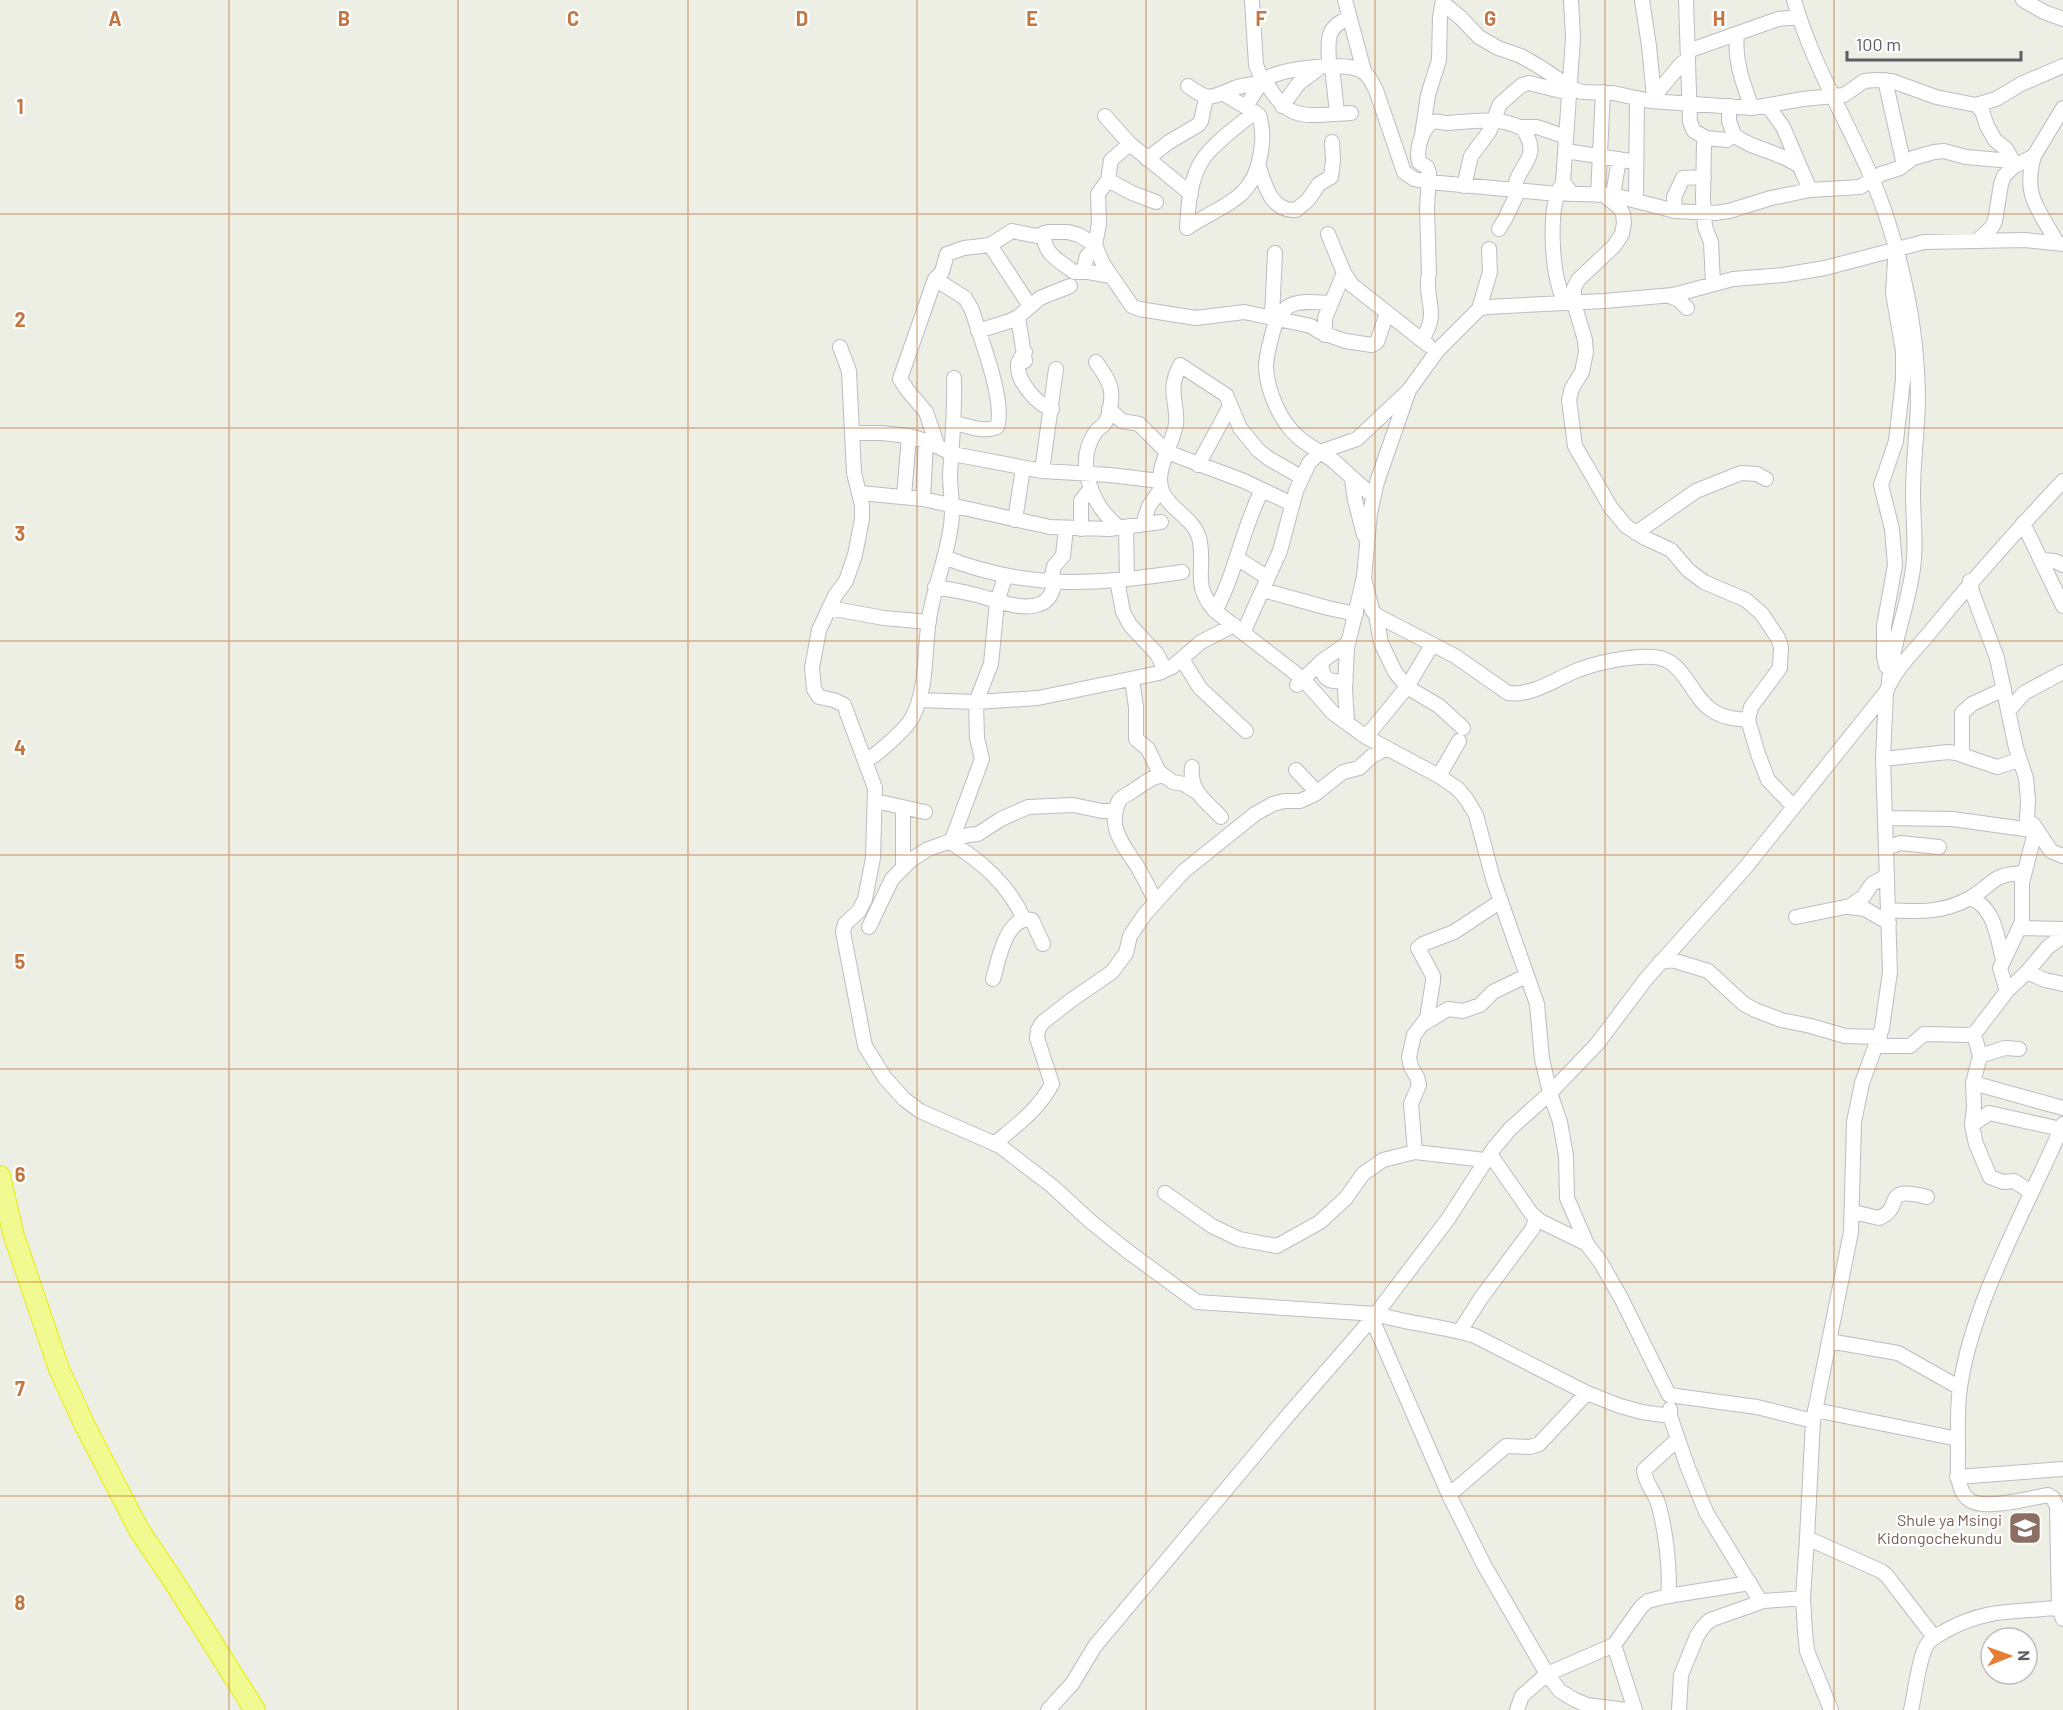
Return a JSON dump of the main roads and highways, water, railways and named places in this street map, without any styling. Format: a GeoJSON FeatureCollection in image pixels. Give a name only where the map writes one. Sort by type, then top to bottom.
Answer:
{"type":"FeatureCollection","features":[{"type":"Feature","properties":{"kind":"highway"},"geometry":{"type":"LineString","coordinates":[[0,1176],[13,1233],[59,1369],[84,1424],[138,1530],[174,1582],[255,1710]]}},
{"type":"Feature","properties":{"kind":"place","name":"Shule ya Msingi Kidongochekundu"},"geometry":{"type":"Point","coordinates":[2025,1528]}}]}
